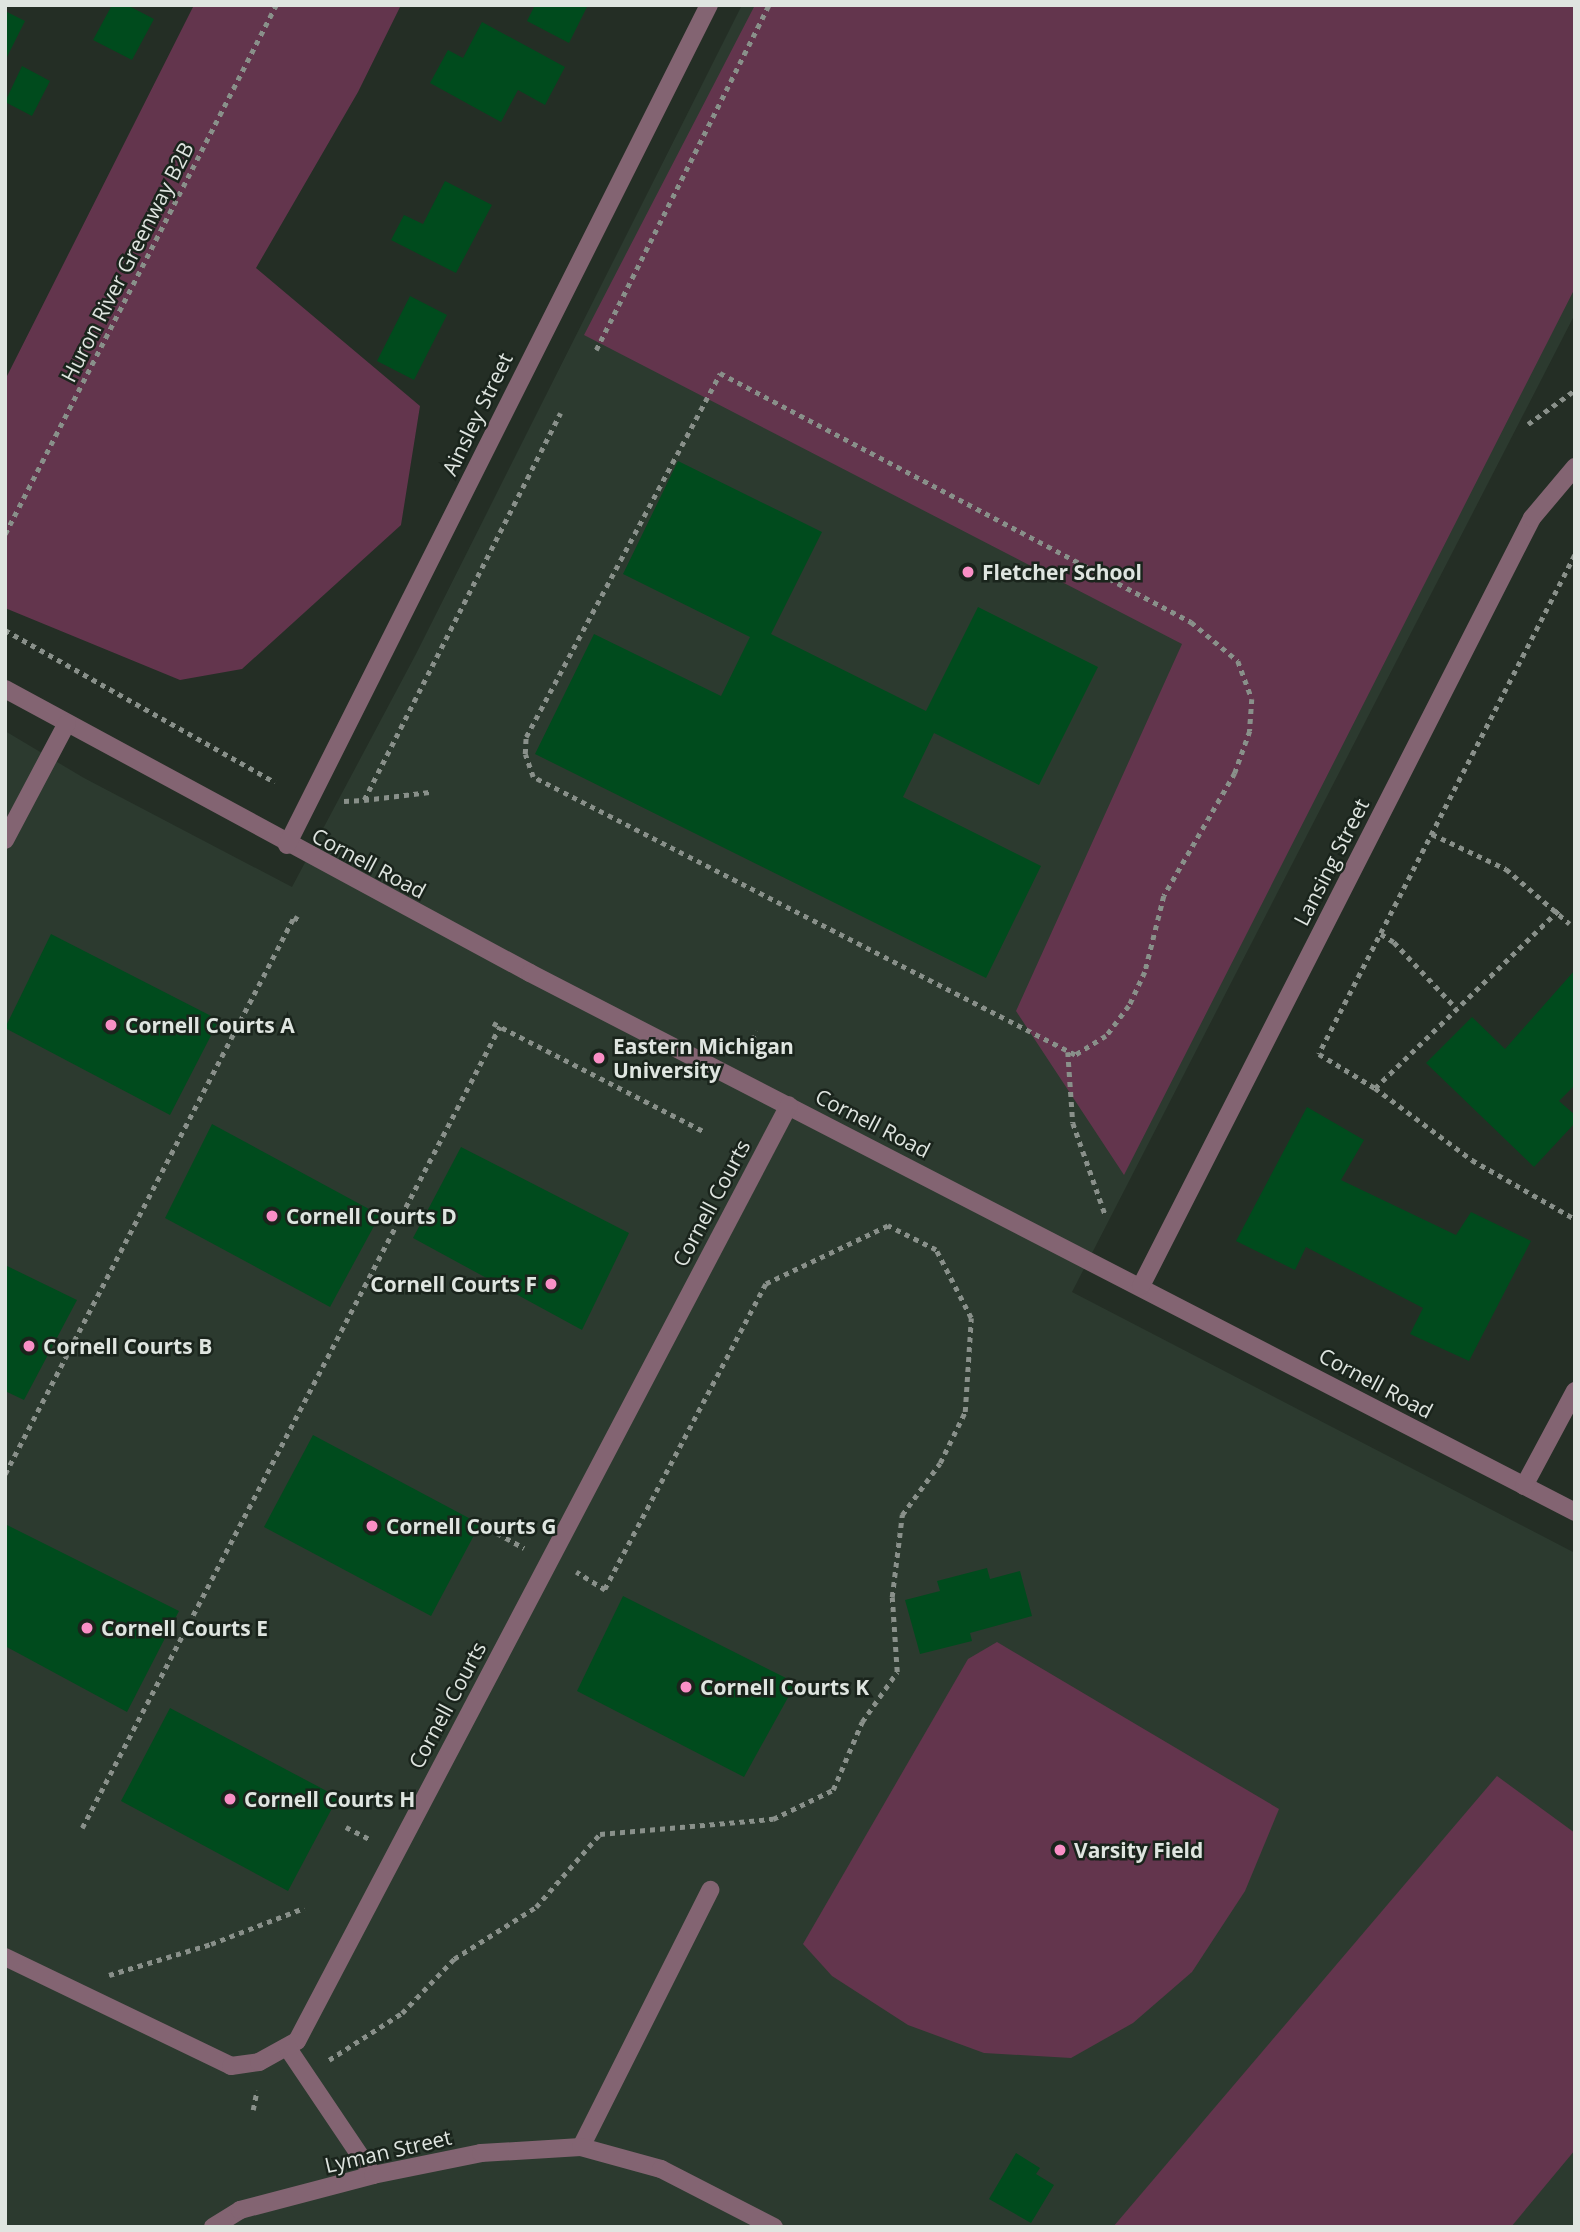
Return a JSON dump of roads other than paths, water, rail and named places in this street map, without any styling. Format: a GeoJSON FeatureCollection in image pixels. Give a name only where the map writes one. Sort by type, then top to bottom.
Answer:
{"type":"FeatureCollection","features":[{"type":"Feature","properties":{"kind":"street","name":"Ainsley Street"},"geometry":{"type":"LineString","coordinates":[[287,845],[709,5]]}},
{"type":"Feature","properties":{"kind":"street","name":"Lansing Street"},"geometry":{"type":"LineString","coordinates":[[1141,1286],[1532,518],[1575,467]]}},
{"type":"Feature","properties":{"kind":"street","name":"Cornell Road"},"geometry":{"type":"LineString","coordinates":[[5,689],[287,845],[1575,1512]]}},
{"type":"Feature","properties":{"kind":"street"},"geometry":{"type":"LineString","coordinates":[[5,840],[67,723]]}},
{"type":"Feature","properties":{"kind":"street","name":"Cornell Courts"},"geometry":{"type":"LineString","coordinates":[[5,1957],[231,2066],[259,2062],[297,2041],[789,1105]]}},
{"type":"Feature","properties":{"kind":"street"},"geometry":{"type":"LineString","coordinates":[[1524,1486],[1575,1391]]}},
{"type":"Feature","properties":{"kind":"street"},"geometry":{"type":"LineString","coordinates":[[581,2147],[710,1890]]}},
{"type":"Feature","properties":{"kind":"street"},"geometry":{"type":"LineString","coordinates":[[287,2047],[373,2175]]}},
{"type":"Feature","properties":{"kind":"street","name":"Lyman Street"},"geometry":{"type":"LineString","coordinates":[[213,2227],[240,2210],[373,2175],[481,2154],[581,2147],[661,2169],[774,2227]]}},
{"type":"Feature","properties":{"kind":"place","name":"Fletcher School"},"geometry":{"type":"Point","coordinates":[968,572]}},
{"type":"Feature","properties":{"kind":"place","name":"Cornell Courts A"},"geometry":{"type":"Point","coordinates":[111,1025]}},
{"type":"Feature","properties":{"kind":"place","name":"Eastern Michigan University"},"geometry":{"type":"Point","coordinates":[599,1058]}},
{"type":"Feature","properties":{"kind":"place","name":"Cornell Courts D"},"geometry":{"type":"Point","coordinates":[272,1216]}},
{"type":"Feature","properties":{"kind":"place","name":"Cornell Courts F"},"geometry":{"type":"Point","coordinates":[551,1284]}},
{"type":"Feature","properties":{"kind":"place","name":"Cornell Courts B"},"geometry":{"type":"Point","coordinates":[29,1346]}},
{"type":"Feature","properties":{"kind":"place","name":"Cornell Courts G"},"geometry":{"type":"Point","coordinates":[372,1526]}},
{"type":"Feature","properties":{"kind":"place","name":"Cornell Courts E"},"geometry":{"type":"Point","coordinates":[87,1628]}},
{"type":"Feature","properties":{"kind":"place","name":"Cornell Courts K"},"geometry":{"type":"Point","coordinates":[686,1687]}},
{"type":"Feature","properties":{"kind":"place","name":"Cornell Courts H"},"geometry":{"type":"Point","coordinates":[230,1799]}},
{"type":"Feature","properties":{"kind":"place","name":"Varsity Field"},"geometry":{"type":"Point","coordinates":[1060,1850]}}]}
